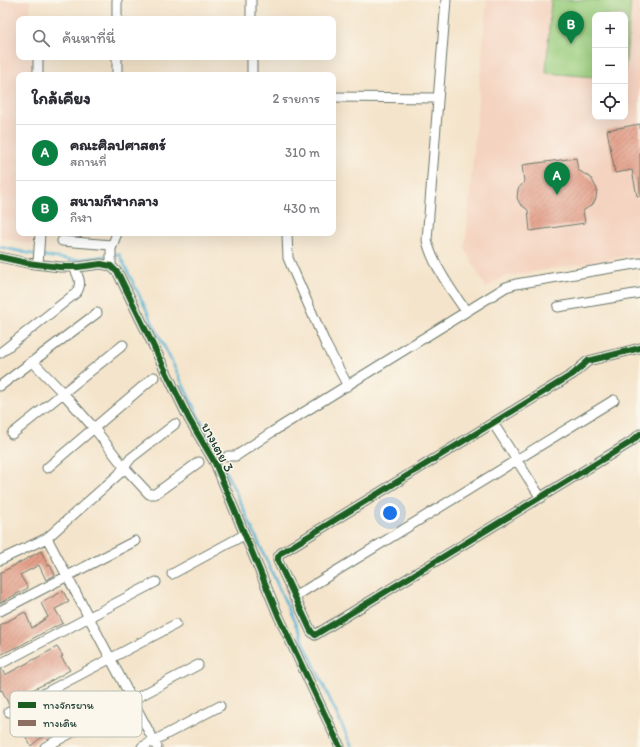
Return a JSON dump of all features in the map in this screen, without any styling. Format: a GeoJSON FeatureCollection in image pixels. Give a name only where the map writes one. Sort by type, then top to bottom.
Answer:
{"type":"FeatureCollection","features":[{"type":"Feature","properties":{"kind":"street"},"geometry":{"type":"LineString","coordinates":[[117,0],[117,16]]}},
{"type":"Feature","properties":{"kind":"street"},"geometry":{"type":"LineString","coordinates":[[251,0],[251,16]]}},
{"type":"Feature","properties":{"kind":"street"},"geometry":{"type":"LineString","coordinates":[[446,0],[427,240],[428,248],[448,285],[466,311]]}},
{"type":"Feature","properties":{"kind":"street"},"geometry":{"type":"LineString","coordinates":[[38,60],[38,72]]}},
{"type":"Feature","properties":{"kind":"street"},"geometry":{"type":"LineString","coordinates":[[117,60],[117,72]]}},
{"type":"Feature","properties":{"kind":"street"},"geometry":{"type":"LineString","coordinates":[[252,60],[252,72]]}},
{"type":"Feature","properties":{"kind":"street"},"geometry":{"type":"LineString","coordinates":[[336,98],[438,98]]}},
{"type":"Feature","properties":{"kind":"street"},"geometry":{"type":"LineString","coordinates":[[38,261],[40,236]]}},
{"type":"Feature","properties":{"kind":"street"},"geometry":{"type":"LineString","coordinates":[[0,257],[38,261],[60,267],[101,264],[111,262],[112,247],[116,236]]}},
{"type":"Feature","properties":{"kind":"street"},"geometry":{"type":"LineString","coordinates":[[287,236],[288,258],[326,345],[348,386]]}},
{"type":"Feature","properties":{"kind":"street"},"geometry":{"type":"LineString","coordinates":[[62,241],[112,247]]}},
{"type":"Feature","properties":{"kind":"street","name":"บางเตย 3"},"geometry":{"type":"LineString","coordinates":[[111,262],[118,273],[189,419],[215,463],[244,535],[294,650],[340,747]]}},
{"type":"Feature","properties":{"kind":"street"},"geometry":{"type":"LineString","coordinates":[[228,456],[236,456],[272,432],[506,287],[640,263]]}},
{"type":"Feature","properties":{"kind":"street"},"geometry":{"type":"LineString","coordinates":[[0,353],[76,293],[80,281],[74,267]]}},
{"type":"Feature","properties":{"kind":"street"},"geometry":{"type":"LineString","coordinates":[[558,307],[640,294]]}},
{"type":"Feature","properties":{"kind":"street"},"geometry":{"type":"LineString","coordinates":[[0,386],[97,313]]}},
{"type":"Feature","properties":{"kind":"street"},"geometry":{"type":"LineString","coordinates":[[12,434],[123,345]]}},
{"type":"Feature","properties":{"kind":"street"},"geometry":{"type":"LineString","coordinates":[[640,348],[588,361],[573,374],[281,553],[278,557],[278,561],[294,597],[311,631],[315,635],[541,498],[631,442],[640,434]]}},
{"type":"Feature","properties":{"kind":"street"},"geometry":{"type":"LineString","coordinates":[[32,361],[94,428],[124,467],[148,494],[155,494],[199,462]]}},
{"type":"Feature","properties":{"kind":"street"},"geometry":{"type":"LineString","coordinates":[[47,468],[154,377]]}},
{"type":"Feature","properties":{"kind":"street"},"geometry":{"type":"LineString","coordinates":[[294,597],[614,400]]}},
{"type":"Feature","properties":{"kind":"street"},"geometry":{"type":"LineString","coordinates":[[493,423],[541,498]]}},
{"type":"Feature","properties":{"kind":"street"},"geometry":{"type":"LineString","coordinates":[[0,560],[47,538],[119,474],[131,458],[175,424]]}},
{"type":"Feature","properties":{"kind":"street"},"geometry":{"type":"LineString","coordinates":[[172,574],[244,535]]}},
{"type":"Feature","properties":{"kind":"street"},"geometry":{"type":"LineString","coordinates":[[47,538],[127,691]]}},
{"type":"Feature","properties":{"kind":"street"},"geometry":{"type":"LineString","coordinates":[[0,611],[135,541]]}},
{"type":"Feature","properties":{"kind":"street"},"geometry":{"type":"LineString","coordinates":[[0,664],[156,582]]}},
{"type":"Feature","properties":{"kind":"street"},"geometry":{"type":"LineString","coordinates":[[48,691],[176,624]]}},
{"type":"Feature","properties":{"kind":"street"},"geometry":{"type":"LineString","coordinates":[[142,695],[198,665]]}},
{"type":"Feature","properties":{"kind":"street"},"geometry":{"type":"LineString","coordinates":[[142,747],[155,744],[220,706]]}},
{"type":"Feature","properties":{"kind":"street"},"geometry":{"type":"LineString","coordinates":[[142,719],[155,744]]}},
{"type":"Feature","properties":{"kind":"street"},"geometry":{"type":"LineString","coordinates":[[44,747],[63,737]]}},
{"type":"Feature","properties":{"kind":"shaded area"},"geometry":{"type":"Polygon","coordinates":[[[0,0],[30,0],[30,16],[16,16],[16,60],[31,60],[32,72],[16,72],[16,236],[34,236],[34,245],[0,237],[0,0]]]}},
{"type":"Feature","properties":{"kind":"shaded area"},"geometry":{"type":"Polygon","coordinates":[[[487,0],[640,0],[640,254],[503,277],[486,288],[465,249],[487,0]]]}},
{"type":"Feature","properties":{"kind":"green space"},"geometry":{"type":"Polygon","coordinates":[[[551,0],[631,0],[628,36],[628,12],[592,12],[592,77],[546,73],[551,0]]]}},
{"type":"Feature","properties":{"kind":"building"},"geometry":{"type":"Polygon","coordinates":[[[640,124],[640,196],[637,196],[632,170],[615,173],[607,130],[640,124]]]}},
{"type":"Feature","properties":{"kind":"building"},"geometry":{"type":"Polygon","coordinates":[[[576,158],[578,170],[591,178],[597,189],[596,198],[593,204],[583,211],[585,223],[530,231],[528,210],[520,204],[517,198],[518,189],[524,182],[522,165],[576,158]]]}},
{"type":"Feature","properties":{"kind":"building"},"geometry":{"type":"Polygon","coordinates":[[[41,551],[48,566],[50,565],[55,575],[46,580],[39,565],[20,575],[28,588],[0,603],[0,573],[41,551]]]}},
{"type":"Feature","properties":{"kind":"building"},"geometry":{"type":"Polygon","coordinates":[[[63,591],[69,602],[55,609],[63,623],[0,655],[0,625],[25,612],[32,628],[48,617],[41,603],[63,591]]]}},
{"type":"Feature","properties":{"kind":"building"},"geometry":{"type":"Polygon","coordinates":[[[57,647],[63,656],[61,657],[70,670],[30,691],[10,691],[9,705],[2,690],[0,691],[0,670],[2,670],[5,675],[57,647]]]}},
{"type":"Feature","properties":{"kind":"building"},"geometry":{"type":"Polygon","coordinates":[[[26,737],[43,737],[39,739],[31,746],[26,737]]]}},
{"type":"Feature","properties":{"kind":"waterway"},"geometry":{"type":"LineString","coordinates":[[0,247],[37,255]]}},
{"type":"Feature","properties":{"kind":"waterway"},"geometry":{"type":"LineString","coordinates":[[42,256],[74,260],[119,254],[239,499],[352,747]]}},
{"type":"Feature","properties":{"kind":"marked path"},"geometry":{"type":"LineString","coordinates":[[215,463],[228,456]]}},
{"type":"Feature","properties":{"kind":"cycle path"},"geometry":{"type":"LineString","coordinates":[[0,257],[27,263],[60,267],[78,267],[101,264],[111,266],[118,273],[189,419],[215,463],[279,617],[340,747]]}},
{"type":"Feature","properties":{"kind":"cycle path"},"geometry":{"type":"LineString","coordinates":[[640,348],[588,361],[573,374],[281,553],[278,557],[278,561],[311,631],[315,635],[631,442],[640,434]]}},
{"type":"Feature","properties":{"kind":"place","name":"สนามกีฬากลาง"},"geometry":{"type":"Point","coordinates":[571,44]}},
{"type":"Feature","properties":{"kind":"place","name":"คณะศิลปศาสตร์"},"geometry":{"type":"Point","coordinates":[557,195]}}]}
